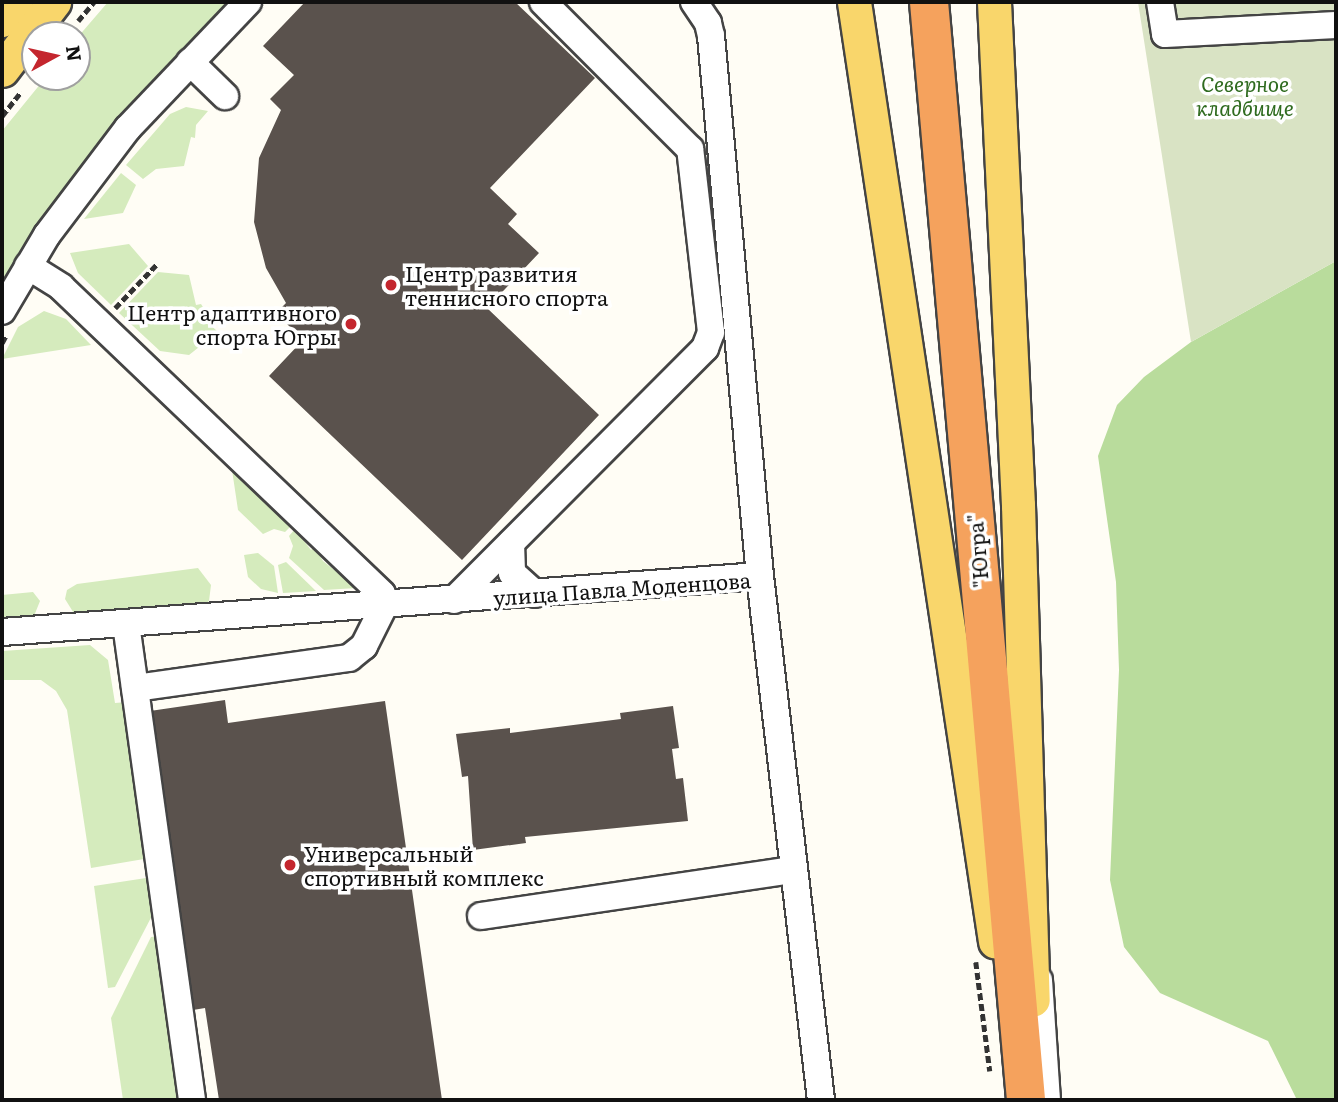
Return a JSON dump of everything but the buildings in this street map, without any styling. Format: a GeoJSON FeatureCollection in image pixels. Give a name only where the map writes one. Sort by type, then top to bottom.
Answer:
{"type":"FeatureCollection","features":[{"type":"Feature","properties":{"kind":"highway","name":"\"Югра\""},"geometry":{"type":"LineString","coordinates":[[929,2],[1026,1100]]}},
{"type":"Feature","properties":{"kind":"main road"},"geometry":{"type":"LineString","coordinates":[[2,20],[16,2]]}},
{"type":"Feature","properties":{"kind":"main road"},"geometry":{"type":"LineString","coordinates":[[2,70],[54,2]]}},
{"type":"Feature","properties":{"kind":"main road"},"geometry":{"type":"LineString","coordinates":[[58,21],[74,2]]}},
{"type":"Feature","properties":{"kind":"main road"},"geometry":{"type":"LineString","coordinates":[[854,2],[1018,1100]]}},
{"type":"Feature","properties":{"kind":"main road"},"geometry":{"type":"LineString","coordinates":[[994,2],[1031,882],[1035,1100]]}},
{"type":"Feature","properties":{"kind":"main road"},"geometry":{"type":"LineString","coordinates":[[2,85],[21,63]]}},
{"type":"Feature","properties":{"kind":"street"},"geometry":{"type":"LineString","coordinates":[[2,311],[28,266],[128,128],[248,2]]}},
{"type":"Feature","properties":{"kind":"street"},"geometry":{"type":"LineString","coordinates":[[453,600],[705,348],[711,332],[690,149],[543,2]]}},
{"type":"Feature","properties":{"kind":"street"},"geometry":{"type":"LineString","coordinates":[[694,2],[702,11],[711,36],[760,576]]}},
{"type":"Feature","properties":{"kind":"street"},"geometry":{"type":"LineString","coordinates":[[1160,2],[1165,34],[1336,25]]}},
{"type":"Feature","properties":{"kind":"street"},"geometry":{"type":"LineString","coordinates":[[190,62],[225,96]]}},
{"type":"Feature","properties":{"kind":"street"},"geometry":{"type":"LineString","coordinates":[[28,266],[61,287],[349,559],[376,585],[384,606],[364,646],[349,658],[135,688]]}},
{"type":"Feature","properties":{"kind":"street"},"geometry":{"type":"LineString","coordinates":[[511,542],[512,573],[535,594]]}},
{"type":"Feature","properties":{"kind":"street","name":"улица Павла Моденцова"},"geometry":{"type":"LineString","coordinates":[[2,632],[384,606],[760,576],[821,1100]]}},
{"type":"Feature","properties":{"kind":"street"},"geometry":{"type":"LineString","coordinates":[[126,624],[192,1100]]}},
{"type":"Feature","properties":{"kind":"street"},"geometry":{"type":"LineString","coordinates":[[481,916],[794,870]]}},
{"type":"Feature","properties":{"kind":"street"},"geometry":{"type":"LineString","coordinates":[[1031,882],[1047,1100]]}},
{"type":"Feature","properties":{"kind":"green space"},"geometry":{"type":"Polygon","coordinates":[[[108,2],[231,2],[123,115],[34,233],[2,287],[2,131],[35,91],[91,91],[91,22],[108,2]]]}},
{"type":"Feature","properties":{"kind":"green space","name":"Северное кладбище"},"geometry":{"type":"Polygon","coordinates":[[[1138,2],[1336,2],[1336,261],[1191,342],[1138,2]]]}},
{"type":"Feature","properties":{"kind":"green space"},"geometry":{"type":"Polygon","coordinates":[[[186,107],[208,111],[196,125],[195,138],[191,137],[184,166],[156,169],[143,179],[126,165],[170,114],[186,107]]]}},
{"type":"Feature","properties":{"kind":"green space"},"geometry":{"type":"Polygon","coordinates":[[[121,173],[136,185],[123,213],[84,219],[121,173]]]}},
{"type":"Feature","properties":{"kind":"green space"},"geometry":{"type":"Polygon","coordinates":[[[129,244],[148,266],[111,305],[78,273],[70,253],[129,244]]]}},
{"type":"Feature","properties":{"kind":"green space"},"geometry":{"type":"Polygon","coordinates":[[[1336,261],[1336,1100],[1297,1100],[1268,1041],[1160,993],[1124,947],[1110,880],[1119,670],[1116,582],[1098,456],[1117,405],[1144,377],[1191,342],[1336,261]]]}},
{"type":"Feature","properties":{"kind":"green space"},"geometry":{"type":"Polygon","coordinates":[[[158,272],[189,275],[196,305],[201,304],[208,315],[204,319],[218,332],[189,355],[160,351],[119,313],[158,272]]]}},
{"type":"Feature","properties":{"kind":"green space"},"geometry":{"type":"Polygon","coordinates":[[[44,311],[66,319],[91,345],[2,359],[18,327],[44,311]]]}},
{"type":"Feature","properties":{"kind":"green space"},"geometry":{"type":"Polygon","coordinates":[[[232,470],[291,526],[285,532],[274,529],[263,534],[238,510],[232,470]]]}},
{"type":"Feature","properties":{"kind":"green space"},"geometry":{"type":"Polygon","coordinates":[[[295,529],[311,550],[314,547],[323,561],[357,588],[324,590],[289,558],[293,546],[289,536],[295,529]]]}},
{"type":"Feature","properties":{"kind":"green space"},"geometry":{"type":"Polygon","coordinates":[[[258,553],[274,566],[278,593],[261,589],[248,577],[244,555],[258,553]]]}},
{"type":"Feature","properties":{"kind":"green space"},"geometry":{"type":"Polygon","coordinates":[[[286,562],[316,591],[283,593],[278,565],[286,562]]]}},
{"type":"Feature","properties":{"kind":"green space"},"geometry":{"type":"Polygon","coordinates":[[[198,568],[211,585],[209,601],[203,606],[75,615],[65,599],[67,590],[77,584],[198,568]]]}},
{"type":"Feature","properties":{"kind":"green space"},"geometry":{"type":"Polygon","coordinates":[[[33,592],[40,601],[34,616],[2,620],[2,595],[33,592]]]}},
{"type":"Feature","properties":{"kind":"green space"},"geometry":{"type":"Polygon","coordinates":[[[90,645],[108,660],[115,703],[127,702],[148,854],[144,859],[91,868],[67,710],[56,691],[41,680],[2,680],[2,651],[90,645]]]}},
{"type":"Feature","properties":{"kind":"green space"},"geometry":{"type":"Polygon","coordinates":[[[146,878],[152,882],[156,908],[115,987],[108,988],[94,886],[146,878]]]}},
{"type":"Feature","properties":{"kind":"green space"},"geometry":{"type":"Polygon","coordinates":[[[159,936],[181,1100],[123,1100],[111,1018],[151,937],[159,936]]]}},
{"type":"Feature","properties":{"kind":"place","name":"Центр развития теннисного спорта"},"geometry":{"type":"Point","coordinates":[391,285]}},
{"type":"Feature","properties":{"kind":"place","name":"Центр адаптивного спорта Югры"},"geometry":{"type":"Point","coordinates":[351,324]}},
{"type":"Feature","properties":{"kind":"place","name":"Универсальный спортивный комплекс"},"geometry":{"type":"Point","coordinates":[290,865]}}]}
